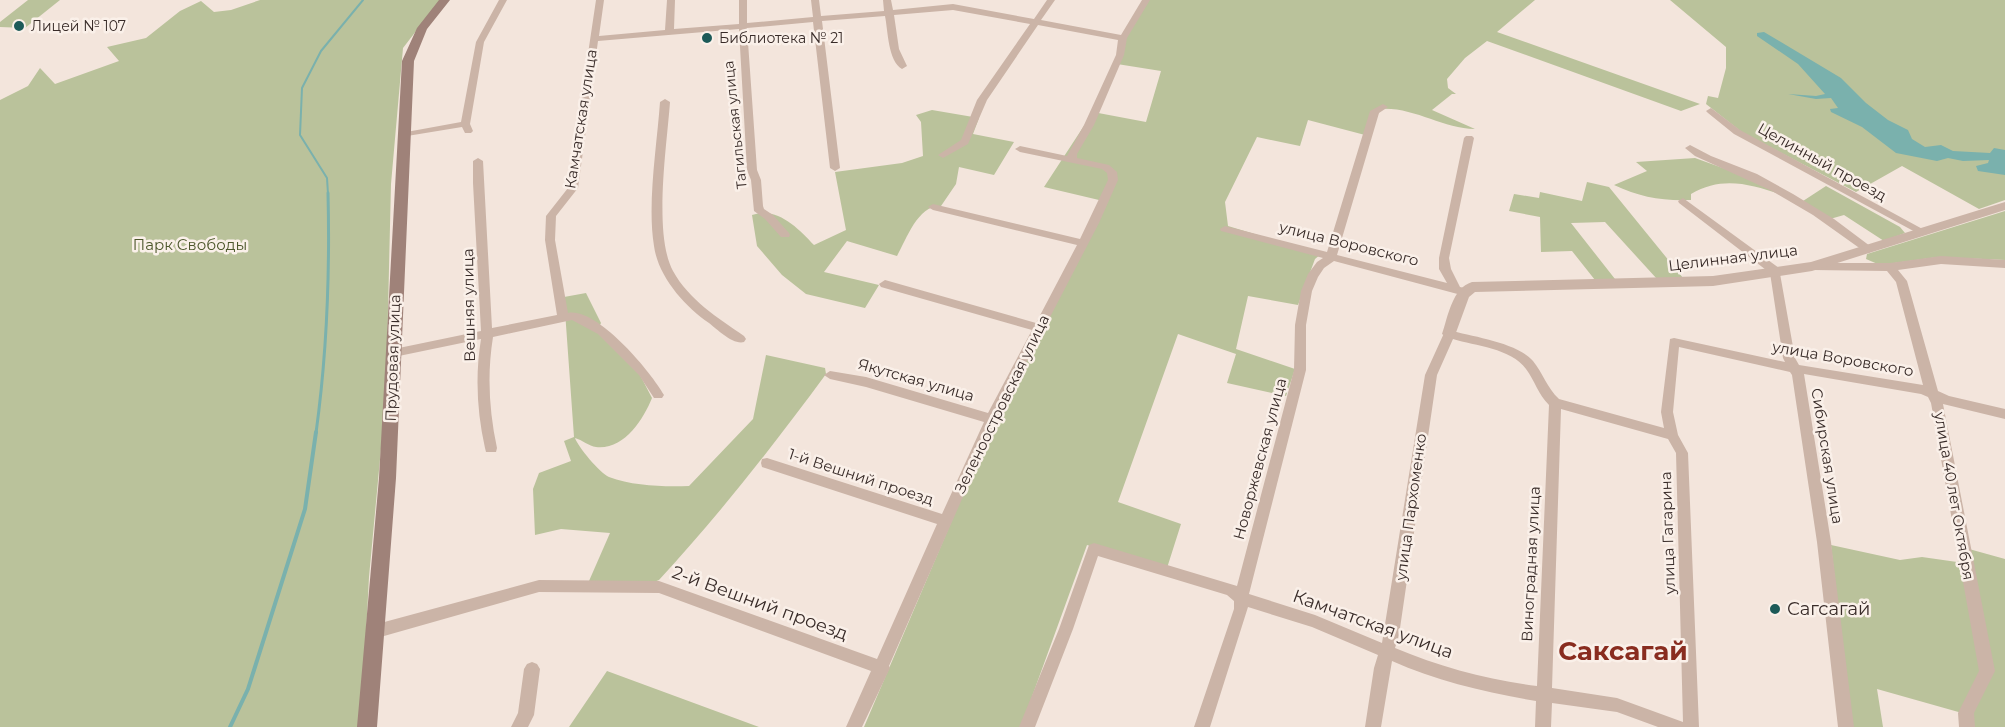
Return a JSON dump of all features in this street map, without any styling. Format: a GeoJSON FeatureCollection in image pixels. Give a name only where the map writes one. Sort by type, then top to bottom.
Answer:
{"type":"FeatureCollection","features":[{"type":"Feature","properties":{"kind":"main road","name":"Прудовая улица"},"geometry":{"type":"LineString","coordinates":[[367,727],[377,631],[394,353],[408,61],[412,46],[422,28],[445,0]]}},
{"type":"Feature","properties":{"kind":"street"},"geometry":{"type":"LineString","coordinates":[[404,135],[466,128],[480,42],[502,0]]}},
{"type":"Feature","properties":{"kind":"street","name":"Камчатская улица"},"geometry":{"type":"LineString","coordinates":[[562,318],[550,240],[551,216],[573,188],[600,0]]}},
{"type":"Feature","properties":{"kind":"street"},"geometry":{"type":"LineString","coordinates":[[669,33],[670,0]]}},
{"type":"Feature","properties":{"kind":"street","name":"Тагильская улица"},"geometry":{"type":"LineString","coordinates":[[743,0],[752,170],[755,176],[759,211],[769,217],[785,235]]}},
{"type":"Feature","properties":{"kind":"street"},"geometry":{"type":"LineString","coordinates":[[815,0],[835,168]]}},
{"type":"Feature","properties":{"kind":"street"},"geometry":{"type":"LineString","coordinates":[[887,0],[895,48],[902,66]]}},
{"type":"Feature","properties":{"kind":"street"},"geometry":{"type":"LineString","coordinates":[[942,155],[965,142],[982,100],[1051,0]]}},
{"type":"Feature","properties":{"kind":"street"},"geometry":{"type":"LineString","coordinates":[[1072,160],[1072,154],[1089,125],[1120,55],[1123,38],[1146,0]]}},
{"type":"Feature","properties":{"kind":"street"},"geometry":{"type":"LineString","coordinates":[[595,39],[890,14],[952,3],[1123,38]]}},
{"type":"Feature","properties":{"kind":"street"},"geometry":{"type":"LineString","coordinates":[[664,102],[657,213],[659,247],[668,272],[686,297],[702,313],[740,339]]}},
{"type":"Feature","properties":{"kind":"street","name":"Новоржевская улица"},"geometry":{"type":"LineString","coordinates":[[1202,727],[1240,609],[1300,370],[1298,342],[1310,280],[1322,261],[1331,258],[1375,111],[1383,107]]}},
{"type":"Feature","properties":{"kind":"street","name":"Целинный проезд"},"geometry":{"type":"LineString","coordinates":[[1711,111],[1737,132],[1923,232]]}},
{"type":"Feature","properties":{"kind":"street"},"geometry":{"type":"LineString","coordinates":[[1460,290],[1445,269],[1444,258],[1469,138]]}},
{"type":"Feature","properties":{"kind":"street","name":"Зеленоостровская улица"},"geometry":{"type":"LineString","coordinates":[[854,727],[991,419],[1106,199],[1112,172],[1105,167],[1020,148]]}},
{"type":"Feature","properties":{"kind":"street"},"geometry":{"type":"LineString","coordinates":[[1690,148],[1702,157],[1760,179],[1778,189],[1815,210],[1869,249]]}},
{"type":"Feature","properties":{"kind":"street","name":"Вешняя улица"},"geometry":{"type":"LineString","coordinates":[[478,161],[478,208],[482,230],[487,335],[484,350],[487,432],[491,448]]}},
{"type":"Feature","properties":{"kind":"street"},"geometry":{"type":"LineString","coordinates":[[1683,201],[1774,270]]}},
{"type":"Feature","properties":{"kind":"street"},"geometry":{"type":"LineString","coordinates":[[1812,266],[2005,206]]}},
{"type":"Feature","properties":{"kind":"street"},"geometry":{"type":"LineString","coordinates":[[933,207],[1082,243]]}},
{"type":"Feature","properties":{"kind":"street","name":"улица Воровского"},"geometry":{"type":"LineString","coordinates":[[1225,229],[1460,290]]}},
{"type":"Feature","properties":{"kind":"street","name":"Целинная улица"},"geometry":{"type":"LineString","coordinates":[[1460,290],[1488,286],[1713,280],[1812,266],[1890,267],[1941,260],[2005,264]]}},
{"type":"Feature","properties":{"kind":"street","name":"улица 40 лет Октября"},"geometry":{"type":"LineString","coordinates":[[1890,267],[1901,281],[1934,395],[1987,671],[1966,713],[1967,727]]}},
{"type":"Feature","properties":{"kind":"street","name":"Сибирская улица"},"geometry":{"type":"LineString","coordinates":[[1774,270],[1789,358],[1798,375],[1824,542],[1846,727]]}},
{"type":"Feature","properties":{"kind":"street"},"geometry":{"type":"LineString","coordinates":[[885,284],[1039,328]]}},
{"type":"Feature","properties":{"kind":"street","name":"улица Пархоменко"},"geometry":{"type":"LineString","coordinates":[[1373,727],[1382,668],[1389,652],[1431,375],[1449,334],[1460,290]]}},
{"type":"Feature","properties":{"kind":"street"},"geometry":{"type":"LineString","coordinates":[[394,353],[573,316],[602,331],[644,372],[658,395]]}},
{"type":"Feature","properties":{"kind":"street"},"geometry":{"type":"LineString","coordinates":[[1449,334],[1522,358],[1527,362],[1542,393],[1555,403],[1672,435]]}},
{"type":"Feature","properties":{"kind":"street","name":"улица Воровского"},"geometry":{"type":"LineString","coordinates":[[1674,342],[1793,367],[1923,390],[2005,414]]}},
{"type":"Feature","properties":{"kind":"street","name":"улица Гагарина"},"geometry":{"type":"LineString","coordinates":[[1674,342],[1667,412],[1672,435],[1682,453],[1691,727]]}},
{"type":"Feature","properties":{"kind":"street","name":"Якутская улица"},"geometry":{"type":"LineString","coordinates":[[831,375],[867,382],[991,419]]}},
{"type":"Feature","properties":{"kind":"street","name":"Виноградная улица"},"geometry":{"type":"LineString","coordinates":[[1543,727],[1555,403]]}},
{"type":"Feature","properties":{"kind":"street","name":"1-й Вешний проезд"},"geometry":{"type":"LineString","coordinates":[[767,463],[945,521]]}},
{"type":"Feature","properties":{"kind":"street","name":"Камчатская улица"},"geometry":{"type":"LineString","coordinates":[[1027,727],[1066,629],[1094,549],[1231,590],[1241,598],[1315,621],[1408,661],[1499,688],[1544,697],[1602,702],[1678,727]]}},
{"type":"Feature","properties":{"kind":"street","name":"2-й Вешний проезд"},"geometry":{"type":"LineString","coordinates":[[377,631],[539,586],[658,587],[882,668]]}},
{"type":"Feature","properties":{"kind":"street"},"geometry":{"type":"LineString","coordinates":[[519,727],[526,715],[532,669]]}},
{"type":"Feature","properties":{"kind":"green space"},"geometry":{"type":"Polygon","coordinates":[[[28,0],[60,0],[25,28],[0,27],[0,22],[28,0]]]}},
{"type":"Feature","properties":{"kind":"green space","name":"Парк Свободы"},"geometry":{"type":"Polygon","coordinates":[[[260,0],[440,0],[403,48],[391,184],[386,395],[369,577],[361,727],[0,727],[0,100],[28,86],[40,68],[55,84],[119,61],[107,47],[146,38],[180,11],[201,1],[214,12],[231,10],[260,0]]]}},
{"type":"Feature","properties":{"kind":"green space"},"geometry":{"type":"Polygon","coordinates":[[[1148,0],[1535,0],[1497,32],[1700,104],[1681,111],[1487,41],[1465,58],[1447,79],[1448,88],[1456,94],[1452,94],[1432,110],[1475,129],[1451,126],[1405,111],[1381,109],[1365,135],[1308,120],[1300,146],[1257,137],[1225,202],[1228,226],[1321,254],[1315,259],[1298,305],[1248,296],[1236,349],[1295,369],[1286,396],[1227,383],[1236,354],[1178,334],[1118,502],[1181,524],[1167,568],[1087,545],[1021,727],[864,727],[995,419],[1105,207],[1099,200],[1044,187],[1093,112],[1146,122],[1161,71],[1117,64],[1122,40],[1148,0]]]}},
{"type":"Feature","properties":{"kind":"green space"},"geometry":{"type":"Polygon","coordinates":[[[1670,0],[2005,0],[2005,200],[1979,209],[1902,166],[1856,192],[1743,133],[1706,104],[1708,96],[1718,98],[1726,68],[1726,47],[1670,0]]]}},
{"type":"Feature","properties":{"kind":"green space"},"geometry":{"type":"Polygon","coordinates":[[[932,110],[979,118],[973,134],[1014,142],[994,175],[959,167],[956,184],[941,206],[933,207],[920,217],[909,232],[897,256],[847,241],[824,272],[879,285],[865,308],[806,294],[782,275],[757,246],[752,215],[761,213],[778,216],[794,226],[814,245],[846,230],[835,172],[902,163],[923,156],[921,122],[916,115],[932,110]]]}},
{"type":"Feature","properties":{"kind":"green space"},"geometry":{"type":"Polygon","coordinates":[[[1695,158],[1756,180],[1782,195],[1747,185],[1725,184],[1702,188],[1691,194],[1691,200],[1670,200],[1633,193],[1614,185],[1647,171],[1636,162],[1695,158]]]}},
{"type":"Feature","properties":{"kind":"green space"},"geometry":{"type":"Polygon","coordinates":[[[1587,182],[1609,187],[1683,278],[1657,279],[1605,222],[1571,223],[1615,279],[1595,280],[1572,251],[1541,252],[1540,217],[1509,211],[1514,194],[1539,198],[1540,192],[1582,201],[1587,182]]]}},
{"type":"Feature","properties":{"kind":"green space"},"geometry":{"type":"Polygon","coordinates":[[[1826,186],[1900,227],[1905,233],[1884,241],[1844,215],[1830,219],[1803,201],[1826,186]]]}},
{"type":"Feature","properties":{"kind":"green space"},"geometry":{"type":"Polygon","coordinates":[[[2005,211],[2005,260],[1938,257],[1880,265],[1866,259],[1867,254],[2005,211]]]}},
{"type":"Feature","properties":{"kind":"green space"},"geometry":{"type":"Polygon","coordinates":[[[586,293],[601,323],[597,331],[639,373],[652,398],[638,424],[624,439],[615,444],[596,447],[575,438],[600,470],[618,480],[649,485],[689,486],[753,419],[766,355],[825,368],[826,374],[745,480],[703,531],[659,580],[654,582],[589,581],[610,533],[561,529],[535,535],[533,489],[539,473],[571,461],[564,441],[574,437],[564,297],[586,293]]]}},
{"type":"Feature","properties":{"kind":"green space"},"geometry":{"type":"Polygon","coordinates":[[[1831,545],[1900,560],[1922,557],[1957,562],[1969,549],[2005,559],[2005,727],[1968,727],[1962,713],[1877,689],[1883,727],[1851,727],[1831,545]]]}},
{"type":"Feature","properties":{"kind":"green space"},"geometry":{"type":"Polygon","coordinates":[[[607,671],[759,727],[569,727],[607,671]]]}},
{"type":"Feature","properties":{"kind":"water"},"geometry":{"type":"Polygon","coordinates":[[[1764,32],[1841,78],[1866,103],[1888,120],[1908,130],[1912,139],[1925,147],[1941,145],[1953,151],[1990,153],[1994,148],[2005,150],[2005,175],[1978,171],[1976,166],[1988,163],[1989,160],[1963,161],[1948,158],[1937,161],[1896,153],[1862,127],[1831,112],[1830,109],[1838,108],[1831,98],[1816,99],[1788,94],[1816,96],[1825,94],[1798,64],[1757,36],[1757,33],[1764,32]]]}},
{"type":"Feature","properties":{"kind":"waterway"},"geometry":{"type":"LineString","coordinates":[[328,194],[327,178],[300,135],[302,88],[321,51],[363,0]]}},
{"type":"Feature","properties":{"kind":"waterway"},"geometry":{"type":"LineString","coordinates":[[316,433],[327,313],[328,193]]}},
{"type":"Feature","properties":{"kind":"waterway"},"geometry":{"type":"LineString","coordinates":[[230,727],[248,689],[305,509],[316,432]]}},
{"type":"Feature","properties":{"kind":"place","name":"Лицей № 107"},"geometry":{"type":"Point","coordinates":[19,26]}},
{"type":"Feature","properties":{"kind":"place","name":"Библиотека № 21"},"geometry":{"type":"Point","coordinates":[707,38]}},
{"type":"Feature","properties":{"kind":"place","name":"Сагсагай"},"geometry":{"type":"Point","coordinates":[1775,609]}},
{"type":"Feature","properties":{"kind":"district","name":"Саксагай"},"geometry":{"type":"Point","coordinates":[1623,651]}}]}
